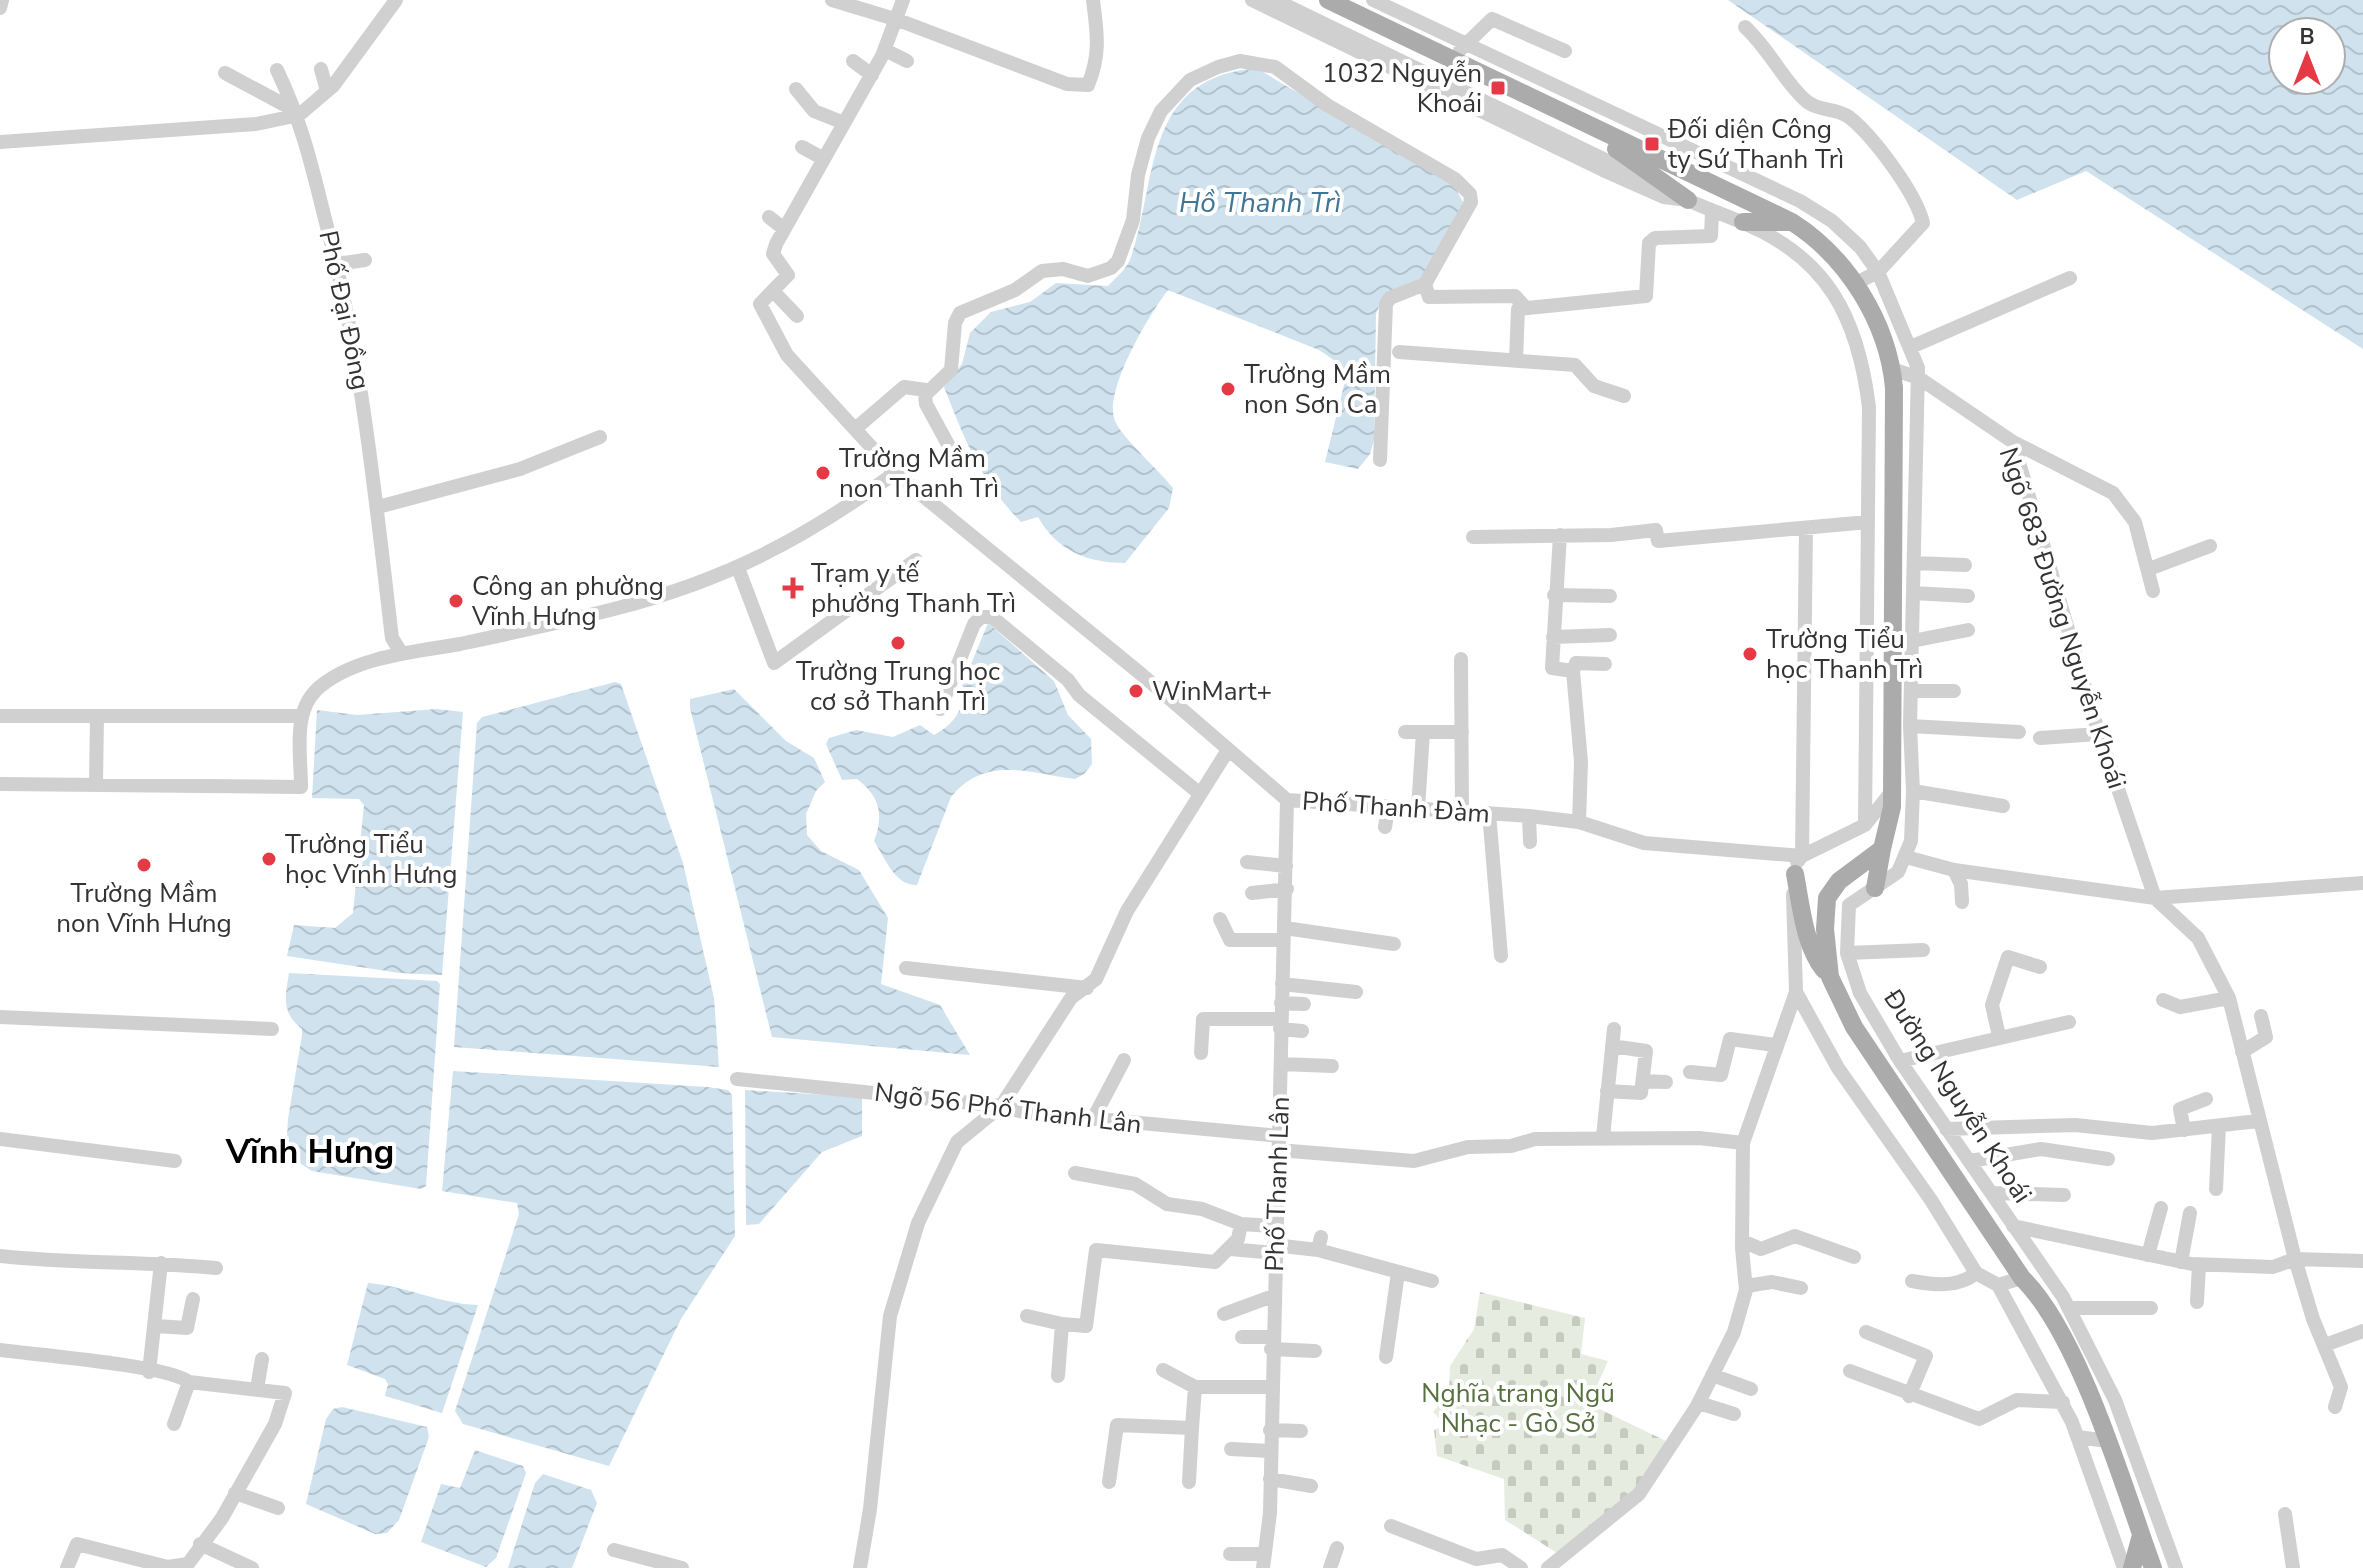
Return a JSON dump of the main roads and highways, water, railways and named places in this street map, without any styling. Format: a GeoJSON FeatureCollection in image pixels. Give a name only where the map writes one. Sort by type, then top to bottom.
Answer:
{"type":"FeatureCollection","features":[{"type":"Feature","properties":{"kind":"main road"},"geometry":{"type":"LineString","coordinates":[[1328,0],[1792,222],[1814,236],[1856,283],[1892,369],[1892,791],[1890,826],[1875,888]]}},
{"type":"Feature","properties":{"kind":"main road"},"geometry":{"type":"LineString","coordinates":[[1582,123],[1688,200]]}},
{"type":"Feature","properties":{"kind":"main road"},"geometry":{"type":"LineString","coordinates":[[1743,222],[1792,222]]}},
{"type":"Feature","properties":{"kind":"main road","name":"Đường Nguyễn Khoái"},"geometry":{"type":"LineString","coordinates":[[1882,849],[1839,881],[1827,898],[1825,929],[1830,977],[1854,1027],[2022,1278],[2039,1295],[2107,1441],[2153,1568]]}},
{"type":"Feature","properties":{"kind":"main road"},"geometry":{"type":"LineString","coordinates":[[1795,874],[1816,958],[1830,977]]}},
{"type":"Feature","properties":{"kind":"main road"},"geometry":{"type":"LineString","coordinates":[[2132,1568],[2141,1535]]}},
{"type":"Feature","properties":{"kind":"water"},"geometry":{"type":"Polygon","coordinates":[[[1728,0],[2363,0],[2363,349],[2086,171],[2017,200],[1728,0]]]}},
{"type":"Feature","properties":{"kind":"water","name":"Hồ Thanh Trì"},"geometry":{"type":"Polygon","coordinates":[[[1249,69],[1263,72],[1454,185],[1463,202],[1423,277],[1382,299],[1376,314],[1374,440],[1370,454],[1358,469],[1325,462],[1345,381],[1338,363],[1319,350],[1168,290],[1121,373],[1113,408],[1119,428],[1173,488],[1169,508],[1125,563],[1098,561],[1075,553],[1054,539],[1038,517],[1021,522],[984,475],[944,387],[962,364],[970,333],[991,312],[1030,302],[1056,283],[1108,286],[1121,273],[1131,257],[1160,140],[1172,115],[1190,93],[1215,78],[1249,69]]]}},
{"type":"Feature","properties":{"kind":"water"},"geometry":{"type":"Polygon","coordinates":[[[988,623],[1054,681],[1068,715],[1091,739],[1092,764],[1075,779],[1008,770],[993,771],[964,784],[951,797],[917,885],[909,884],[891,870],[874,841],[879,814],[871,792],[857,779],[842,780],[826,744],[829,738],[856,730],[893,737],[920,725],[934,735],[941,731],[956,716],[965,698],[968,691],[962,686],[988,623]]]}},
{"type":"Feature","properties":{"kind":"water"},"geometry":{"type":"Polygon","coordinates":[[[615,682],[621,684],[683,863],[714,998],[719,1067],[454,1047],[477,723],[482,717],[615,682]]]}},
{"type":"Feature","properties":{"kind":"water"},"geometry":{"type":"Polygon","coordinates":[[[734,689],[786,741],[814,758],[825,782],[816,791],[806,814],[807,835],[821,851],[859,870],[888,918],[881,984],[940,1005],[970,1055],[772,1037],[690,708],[690,699],[734,689]]]}},
{"type":"Feature","properties":{"kind":"water"},"geometry":{"type":"Polygon","coordinates":[[[437,709],[463,712],[442,975],[400,973],[287,956],[294,925],[335,928],[353,913],[364,805],[359,799],[312,798],[317,710],[357,715],[437,709]]]}},
{"type":"Feature","properties":{"kind":"water"},"geometry":{"type":"Polygon","coordinates":[[[289,973],[437,981],[440,984],[426,1186],[421,1189],[312,1171],[286,1154],[288,1119],[302,1035],[302,1029],[291,1017],[286,1004],[289,973]]]}},
{"type":"Feature","properties":{"kind":"water"},"geometry":{"type":"Polygon","coordinates":[[[453,1071],[707,1087],[728,1090],[732,1095],[735,1236],[681,1319],[609,1466],[463,1424],[455,1411],[519,1214],[517,1203],[442,1191],[453,1071]]]}},
{"type":"Feature","properties":{"kind":"water"},"geometry":{"type":"Polygon","coordinates":[[[745,1090],[862,1097],[862,1136],[822,1152],[759,1224],[746,1225],[745,1090]]]}},
{"type":"Feature","properties":{"kind":"water"},"geometry":{"type":"Polygon","coordinates":[[[368,1283],[450,1302],[478,1305],[442,1413],[385,1396],[388,1384],[385,1379],[347,1365],[368,1283]]]}},
{"type":"Feature","properties":{"kind":"water"},"geometry":{"type":"Polygon","coordinates":[[[342,1407],[427,1427],[429,1437],[399,1520],[387,1533],[375,1534],[306,1504],[326,1419],[333,1409],[342,1407]]]}},
{"type":"Feature","properties":{"kind":"water"},"geometry":{"type":"Polygon","coordinates":[[[475,1450],[523,1466],[526,1473],[496,1558],[486,1567],[421,1542],[441,1484],[460,1488],[475,1450]]]}},
{"type":"Feature","properties":{"kind":"water"},"geometry":{"type":"Polygon","coordinates":[[[543,1474],[591,1490],[597,1503],[572,1568],[508,1568],[535,1483],[543,1474]]]}},
{"type":"Feature","properties":{"kind":"place","name":"1032 Nguyễn Khoái"},"geometry":{"type":"Point","coordinates":[1498,88]}},
{"type":"Feature","properties":{"kind":"place","name":"Đối diện Công ty Sứ Thanh Trì"},"geometry":{"type":"Point","coordinates":[1652,144]}},
{"type":"Feature","properties":{"kind":"place","name":"Trường Mầm non Sơn Ca"},"geometry":{"type":"Point","coordinates":[1228,389]}},
{"type":"Feature","properties":{"kind":"place","name":"Trường Mầm non Thanh Trì"},"geometry":{"type":"Point","coordinates":[823,473]}},
{"type":"Feature","properties":{"kind":"place","name":"Trạm y tế phường Thanh Trì"},"geometry":{"type":"Point","coordinates":[793,588]}},
{"type":"Feature","properties":{"kind":"place","name":"Công an phường Vĩnh Hưng"},"geometry":{"type":"Point","coordinates":[456,601]}},
{"type":"Feature","properties":{"kind":"place","name":"Trường Trung học cơ sở Thanh Trì"},"geometry":{"type":"Point","coordinates":[898,643]}},
{"type":"Feature","properties":{"kind":"place","name":"Trường Tiểu học Thanh Trì"},"geometry":{"type":"Point","coordinates":[1750,654]}},
{"type":"Feature","properties":{"kind":"place","name":"WinMart+"},"geometry":{"type":"Point","coordinates":[1136,691]}},
{"type":"Feature","properties":{"kind":"place","name":"Trường Tiểu học Vĩnh Hưng"},"geometry":{"type":"Point","coordinates":[269,859]}},
{"type":"Feature","properties":{"kind":"place","name":"Trường Mầm non Vĩnh Hưng"},"geometry":{"type":"Point","coordinates":[144,865]}},
{"type":"Feature","properties":{"kind":"district","name":"Vĩnh Hưng"},"geometry":{"type":"Point","coordinates":[310,1151]}},
{"type":"Feature","properties":{"kind":"park label","name":"Nghĩa trang Ngũ Nhạc - Gò Sở"},"geometry":{"type":"Point","coordinates":[1518,1408]}}]}
